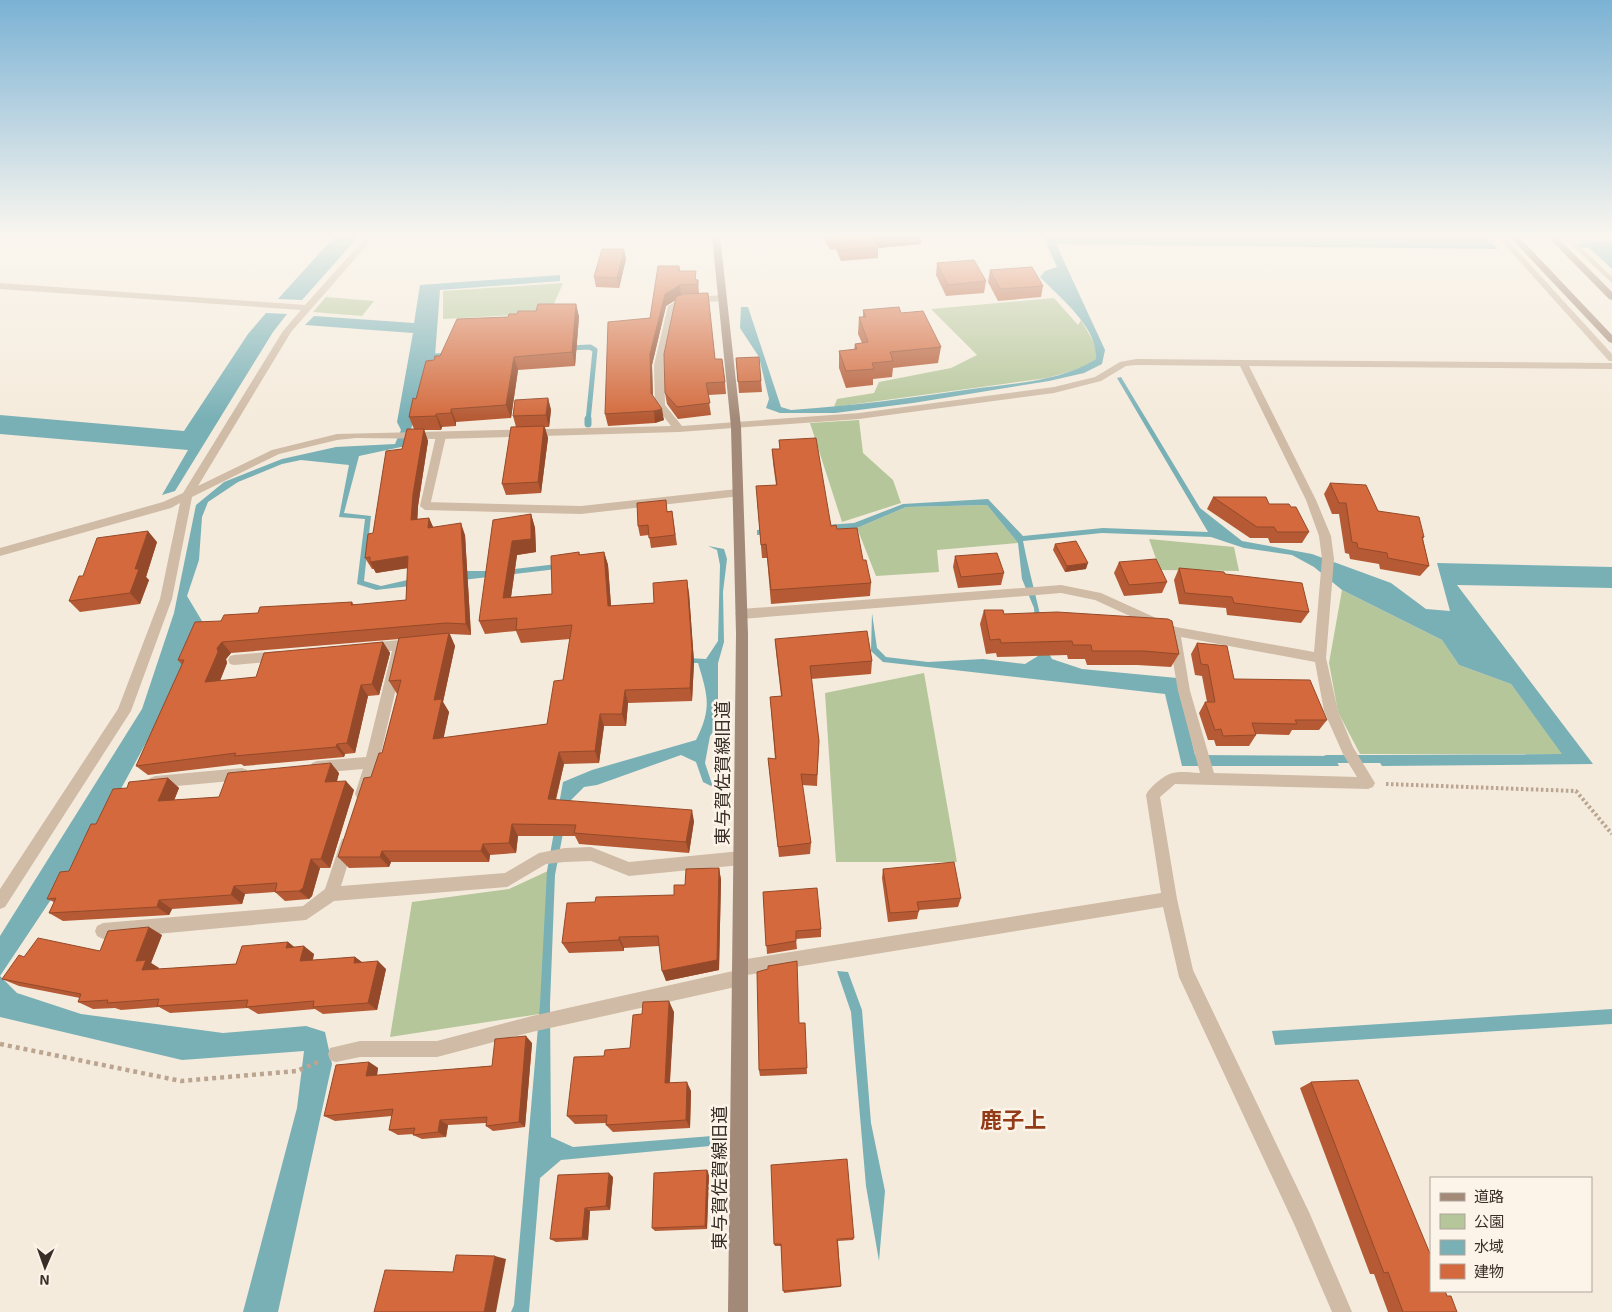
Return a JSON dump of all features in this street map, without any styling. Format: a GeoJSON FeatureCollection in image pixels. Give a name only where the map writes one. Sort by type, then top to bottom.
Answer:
{"type":"FeatureCollection","features":[{"type":"Feature","properties":{"kind":"main road"},"geometry":{"type":"LineString","coordinates":[[1571,297],[1612,340]]}},
{"type":"Feature","properties":{"kind":"main road","name":"東与賀佐賀線旧道"},"geometry":{"type":"LineString","coordinates":[[723,298],[736,426],[741,614],[738,1312]]}},
{"type":"Feature","properties":{"kind":"street"},"geometry":{"type":"LineString","coordinates":[[157,297],[308,308]]}},
{"type":"Feature","properties":{"kind":"street"},"geometry":{"type":"LineString","coordinates":[[0,902],[124,712],[166,599],[187,495],[286,332],[317,297]]}},
{"type":"Feature","properties":{"kind":"street"},"geometry":{"type":"LineString","coordinates":[[679,429],[660,405],[659,365],[672,306],[682,301],[723,298]]}},
{"type":"Feature","properties":{"kind":"street"},"geometry":{"type":"LineString","coordinates":[[0,552],[167,505],[276,452],[301,445],[356,435],[412,437],[679,429],[859,416],[1054,390],[1098,379],[1123,364],[1136,362],[1612,366]]}},
{"type":"Feature","properties":{"kind":"street"},"geometry":{"type":"LineString","coordinates":[[1244,364],[1311,500],[1325,536],[1328,558],[1320,658],[1331,712],[1348,750],[1368,783]]}},
{"type":"Feature","properties":{"kind":"street"},"geometry":{"type":"LineString","coordinates":[[424,506],[581,510],[737,493]]}},
{"type":"Feature","properties":{"kind":"street"},"geometry":{"type":"LineString","coordinates":[[741,614],[1061,589],[1097,596],[1174,630],[1320,658]]}},
{"type":"Feature","properties":{"kind":"street"},"geometry":{"type":"LineString","coordinates":[[1174,630],[1184,691],[1208,774]]}},
{"type":"Feature","properties":{"kind":"street"},"geometry":{"type":"LineString","coordinates":[[351,650],[417,644]]}},
{"type":"Feature","properties":{"kind":"street"},"geometry":{"type":"LineString","coordinates":[[358,809],[372,762],[400,645]]}},
{"type":"Feature","properties":{"kind":"street"},"geometry":{"type":"LineString","coordinates":[[234,660],[292,655]]}},
{"type":"Feature","properties":{"kind":"street"},"geometry":{"type":"LineString","coordinates":[[304,768],[372,762]]}},
{"type":"Feature","properties":{"kind":"street"},"geometry":{"type":"LineString","coordinates":[[140,784],[256,773]]}},
{"type":"Feature","properties":{"kind":"street"},"geometry":{"type":"LineString","coordinates":[[1342,1312],[1302,1219],[1184,971],[1169,899],[1152,795],[1172,778],[1208,774],[1368,783]]}},
{"type":"Feature","properties":{"kind":"street"},"geometry":{"type":"LineString","coordinates":[[331,894],[352,828]]}},
{"type":"Feature","properties":{"kind":"street"},"geometry":{"type":"LineString","coordinates":[[103,931],[306,913],[331,894],[507,880],[544,858],[565,855],[591,854],[629,869],[741,858]]}},
{"type":"Feature","properties":{"kind":"street"},"geometry":{"type":"LineString","coordinates":[[336,1054],[360,1048],[437,1049],[740,973],[1169,899]]}},
{"type":"Feature","properties":{"kind":"lane"},"geometry":{"type":"LineString","coordinates":[[1556,297],[1612,359]]}},
{"type":"Feature","properties":{"kind":"lane"},"geometry":{"type":"LineString","coordinates":[[424,506],[441,436]]}},
{"type":"Feature","properties":{"kind":"path"},"geometry":{"type":"LineString","coordinates":[[1368,783],[1576,791],[1612,834]]}},
{"type":"Feature","properties":{"kind":"path"},"geometry":{"type":"LineString","coordinates":[[0,1044],[181,1081],[297,1071]]}},
{"type":"Feature","properties":{"kind":"green space"},"geometry":{"type":"Polygon","coordinates":[[[326,297],[374,301],[362,316],[313,312],[326,297]]]}},
{"type":"Feature","properties":{"kind":"green space"},"geometry":{"type":"Polygon","coordinates":[[[443,297],[557,297],[550,313],[443,319],[443,297]]]}},
{"type":"Feature","properties":{"kind":"green space"},"geometry":{"type":"Polygon","coordinates":[[[1054,298],[1078,325],[1081,320],[1097,348],[1096,359],[1082,368],[1047,378],[834,407],[837,399],[874,393],[879,382],[951,368],[977,355],[931,309],[1054,298]]]}},
{"type":"Feature","properties":{"kind":"green space"},"geometry":{"type":"Polygon","coordinates":[[[859,420],[863,453],[893,480],[901,503],[842,522],[810,423],[859,420]]]}},
{"type":"Feature","properties":{"kind":"green space"},"geometry":{"type":"Polygon","coordinates":[[[987,505],[1018,543],[937,550],[939,572],[876,576],[857,528],[906,507],[987,505]]]}},
{"type":"Feature","properties":{"kind":"green space"},"geometry":{"type":"Polygon","coordinates":[[[1149,539],[1234,547],[1239,571],[1160,570],[1149,539]]]}},
{"type":"Feature","properties":{"kind":"green space"},"geometry":{"type":"Polygon","coordinates":[[[1342,590],[1442,640],[1459,665],[1511,684],[1563,754],[1360,754],[1338,712],[1329,663],[1342,590]]]}},
{"type":"Feature","properties":{"kind":"green space"},"geometry":{"type":"Polygon","coordinates":[[[924,673],[957,862],[836,862],[825,693],[924,673]]]}},
{"type":"Feature","properties":{"kind":"green space"},"geometry":{"type":"Polygon","coordinates":[[[550,870],[546,1013],[390,1037],[412,902],[509,889],[550,870]]]}},
{"type":"Feature","properties":{"kind":"water"},"geometry":{"type":"Polygon","coordinates":[[[280,297],[304,297],[302,300],[278,299],[280,297]]]}},
{"type":"Feature","properties":{"kind":"water"},"geometry":{"type":"Polygon","coordinates":[[[418,297],[439,297],[435,356],[420,389],[416,414],[406,444],[430,444],[401,447],[359,456],[344,513],[371,516],[364,581],[381,586],[447,571],[498,571],[557,564],[557,569],[376,590],[357,584],[365,519],[339,517],[349,465],[301,460],[282,464],[238,482],[208,502],[202,517],[199,560],[187,596],[202,621],[166,706],[104,820],[0,976],[0,936],[142,709],[174,613],[196,505],[224,482],[282,459],[336,447],[395,444],[401,430],[397,422],[413,333],[305,325],[314,316],[414,323],[418,297]]]}},
{"type":"Feature","properties":{"kind":"water"},"geometry":{"type":"Polygon","coordinates":[[[1060,297],[1081,297],[1105,350],[1102,364],[1084,373],[1049,381],[913,403],[835,413],[780,413],[766,408],[769,399],[759,357],[740,328],[741,307],[748,307],[781,407],[791,410],[881,401],[1036,380],[1067,373],[1096,359],[1095,347],[1091,336],[1077,314],[1060,297]]]}},
{"type":"Feature","properties":{"kind":"water"},"geometry":{"type":"Polygon","coordinates":[[[266,313],[287,314],[273,332],[175,491],[162,495],[188,450],[0,434],[0,415],[184,431],[248,334],[266,313]]]}},
{"type":"Feature","properties":{"kind":"water"},"geometry":{"type":"Polygon","coordinates":[[[1121,377],[1200,508],[1242,541],[1312,554],[1391,583],[1426,609],[1450,611],[1437,563],[1612,567],[1612,588],[1457,585],[1593,764],[1382,766],[1375,755],[1562,754],[1511,684],[1459,665],[1442,640],[1342,590],[1314,567],[1292,555],[1244,548],[1211,537],[1102,533],[1023,541],[1044,638],[1052,659],[1082,669],[1177,678],[1195,755],[1334,756],[1339,766],[1182,766],[1165,694],[883,662],[871,651],[872,613],[877,648],[886,657],[928,662],[983,659],[1025,664],[1038,656],[1034,608],[1022,579],[1018,543],[987,505],[906,507],[857,528],[757,535],[757,530],[854,523],[903,504],[988,499],[1023,536],[1103,528],[1208,532],[1117,378],[1121,377]]]}},
{"type":"Feature","properties":{"kind":"water"},"geometry":{"type":"Polygon","coordinates":[[[708,546],[724,549],[727,559],[723,592],[724,642],[718,663],[718,725],[710,736],[705,763],[713,787],[703,782],[696,762],[681,755],[597,785],[584,787],[569,802],[555,875],[550,1004],[551,1137],[573,1147],[712,1136],[710,1146],[561,1160],[540,1178],[529,1312],[511,1312],[514,1305],[540,1004],[547,871],[563,782],[592,770],[696,740],[704,719],[707,702],[698,663],[658,663],[666,657],[706,659],[718,641],[720,565],[717,550],[708,546]]]}},
{"type":"Feature","properties":{"kind":"water"},"geometry":{"type":"Polygon","coordinates":[[[837,971],[848,972],[862,1010],[871,1123],[885,1191],[879,1261],[866,1186],[851,1012],[837,971]]]}},
{"type":"Feature","properties":{"kind":"water"},"geometry":{"type":"Polygon","coordinates":[[[0,976],[17,993],[81,1014],[223,1033],[306,1026],[325,1032],[332,1064],[278,1312],[243,1312],[297,1108],[304,1051],[182,1060],[0,1017],[0,976]]]}},
{"type":"Feature","properties":{"kind":"water"},"geometry":{"type":"Polygon","coordinates":[[[1612,1009],[1612,1024],[1275,1045],[1272,1031],[1612,1009]]]}},
{"type":"Feature","properties":{"kind":"building"},"geometry":{"type":"Polygon","coordinates":[[[653,297],[664,297],[650,354],[651,393],[662,409],[605,414],[608,322],[650,318],[653,297]]]}},
{"type":"Feature","properties":{"kind":"building"},"geometry":{"type":"Polygon","coordinates":[[[676,297],[708,297],[715,359],[722,359],[725,382],[706,383],[710,403],[677,407],[665,393],[664,354],[676,297]]]}},
{"type":"Feature","properties":{"kind":"building"},"geometry":{"type":"Polygon","coordinates":[[[538,304],[576,304],[572,352],[514,357],[506,405],[451,409],[451,413],[436,414],[436,416],[409,417],[413,398],[416,399],[426,361],[434,360],[435,356],[440,356],[457,319],[508,317],[509,314],[517,314],[518,311],[536,311],[538,304]]]}},
{"type":"Feature","properties":{"kind":"building"},"geometry":{"type":"Polygon","coordinates":[[[899,307],[901,313],[923,311],[941,347],[890,352],[893,361],[872,363],[874,369],[846,371],[839,351],[857,349],[855,344],[868,342],[859,317],[866,317],[863,310],[899,307]]]}},
{"type":"Feature","properties":{"kind":"building"},"geometry":{"type":"Polygon","coordinates":[[[759,357],[761,381],[738,382],[736,358],[759,357]]]}},
{"type":"Feature","properties":{"kind":"building"},"geometry":{"type":"Polygon","coordinates":[[[548,398],[546,415],[513,416],[515,400],[548,398]]]}},
{"type":"Feature","properties":{"kind":"building"},"geometry":{"type":"Polygon","coordinates":[[[544,426],[538,482],[502,484],[511,427],[544,426]]]}},
{"type":"Feature","properties":{"kind":"building"},"geometry":{"type":"Polygon","coordinates":[[[407,429],[424,429],[413,494],[411,520],[429,518],[428,528],[461,523],[466,624],[446,623],[222,642],[217,648],[218,652],[205,682],[256,677],[264,653],[383,642],[372,684],[361,685],[347,743],[337,744],[336,747],[234,756],[236,753],[136,766],[184,660],[178,660],[195,622],[221,621],[224,615],[258,613],[260,607],[352,602],[351,605],[406,600],[408,556],[370,562],[370,557],[365,558],[368,534],[373,533],[386,451],[402,449],[407,429]]]}},
{"type":"Feature","properties":{"kind":"building"},"geometry":{"type":"Polygon","coordinates":[[[816,438],[831,526],[836,525],[837,529],[857,528],[863,560],[866,560],[871,583],[771,590],[766,544],[761,545],[756,486],[777,485],[772,449],[780,449],[779,440],[816,438]]]}},
{"type":"Feature","properties":{"kind":"building"},"geometry":{"type":"Polygon","coordinates":[[[1330,483],[1366,485],[1378,511],[1419,517],[1429,566],[1388,558],[1387,553],[1358,548],[1357,543],[1352,542],[1346,503],[1339,503],[1330,483]]]}},
{"type":"Feature","properties":{"kind":"building"},"geometry":{"type":"Polygon","coordinates":[[[1213,497],[1266,497],[1269,504],[1289,504],[1291,507],[1296,507],[1309,532],[1277,532],[1274,527],[1257,527],[1213,497]]]}},
{"type":"Feature","properties":{"kind":"building"},"geometry":{"type":"Polygon","coordinates":[[[666,500],[667,512],[672,511],[675,535],[649,538],[648,525],[638,526],[637,503],[666,500]]]}},
{"type":"Feature","properties":{"kind":"building"},"geometry":{"type":"Polygon","coordinates":[[[531,514],[531,539],[512,541],[503,598],[552,594],[551,556],[579,552],[579,555],[604,552],[608,606],[654,603],[653,583],[687,580],[692,649],[690,688],[625,690],[622,714],[600,714],[595,751],[559,752],[548,799],[692,810],[686,842],[574,833],[576,825],[512,824],[509,843],[483,844],[481,851],[382,851],[380,857],[338,857],[364,778],[371,777],[379,753],[382,753],[401,680],[389,681],[399,638],[449,633],[434,700],[442,699],[433,739],[547,724],[554,681],[563,680],[572,625],[516,630],[517,618],[479,621],[493,520],[531,514]]]}},
{"type":"Feature","properties":{"kind":"building"},"geometry":{"type":"Polygon","coordinates":[[[148,531],[135,569],[139,569],[130,593],[69,601],[79,576],[83,576],[97,538],[148,531]]]}},
{"type":"Feature","properties":{"kind":"building"},"geometry":{"type":"Polygon","coordinates":[[[1076,541],[1088,563],[1067,566],[1055,544],[1076,541]]]}},
{"type":"Feature","properties":{"kind":"building"},"geometry":{"type":"Polygon","coordinates":[[[997,553],[1004,573],[961,577],[955,556],[997,553]]]}},
{"type":"Feature","properties":{"kind":"building"},"geometry":{"type":"Polygon","coordinates":[[[1156,559],[1167,582],[1129,585],[1119,562],[1156,559]]]}},
{"type":"Feature","properties":{"kind":"building"},"geometry":{"type":"Polygon","coordinates":[[[1179,568],[1302,583],[1309,612],[1234,603],[1232,597],[1185,593],[1179,568]]]}},
{"type":"Feature","properties":{"kind":"building"},"geometry":{"type":"Polygon","coordinates":[[[984,610],[1003,610],[1004,614],[1057,612],[1168,619],[1172,621],[1179,654],[1144,651],[1092,651],[1091,645],[1073,645],[1072,641],[1001,643],[1000,639],[990,640],[984,610]]]}},
{"type":"Feature","properties":{"kind":"building"},"geometry":{"type":"Polygon","coordinates":[[[867,631],[872,661],[810,666],[819,741],[817,775],[801,774],[811,843],[778,847],[768,758],[776,759],[770,697],[782,696],[775,639],[867,631]]]}},
{"type":"Feature","properties":{"kind":"building"},"geometry":{"type":"Polygon","coordinates":[[[1197,643],[1227,646],[1234,679],[1310,680],[1327,720],[1295,720],[1297,724],[1252,723],[1256,735],[1223,736],[1221,729],[1215,730],[1205,702],[1215,702],[1208,665],[1201,664],[1197,643]]]}},
{"type":"Feature","properties":{"kind":"building"},"geometry":{"type":"Polygon","coordinates":[[[331,763],[325,782],[346,781],[321,859],[311,859],[303,888],[299,891],[275,892],[277,883],[234,886],[231,895],[159,900],[157,907],[49,913],[56,898],[47,899],[60,872],[69,871],[91,824],[96,824],[113,789],[127,788],[129,782],[168,778],[158,801],[219,797],[228,773],[331,763]]]}},
{"type":"Feature","properties":{"kind":"building"},"geometry":{"type":"Polygon","coordinates":[[[954,862],[961,898],[917,902],[919,911],[890,913],[883,869],[954,862]]]}},
{"type":"Feature","properties":{"kind":"building"},"geometry":{"type":"Polygon","coordinates":[[[719,868],[717,960],[662,971],[658,936],[619,937],[619,940],[562,943],[567,903],[595,902],[596,897],[674,895],[674,885],[685,885],[686,869],[719,868]]]}},
{"type":"Feature","properties":{"kind":"building"},"geometry":{"type":"Polygon","coordinates":[[[817,888],[821,929],[796,931],[796,941],[766,946],[763,892],[817,888]]]}},
{"type":"Feature","properties":{"kind":"building"},"geometry":{"type":"Polygon","coordinates":[[[149,927],[136,961],[146,960],[142,970],[236,964],[242,946],[288,942],[286,948],[304,946],[300,961],[355,957],[354,963],[378,961],[368,1003],[313,1007],[314,1001],[246,1007],[248,1000],[157,1006],[159,999],[107,1003],[108,1000],[78,1002],[81,994],[2,979],[19,955],[24,957],[38,938],[100,951],[108,931],[149,927]]]}},
{"type":"Feature","properties":{"kind":"building"},"geometry":{"type":"Polygon","coordinates":[[[797,961],[799,1023],[805,1023],[807,1068],[759,1070],[757,972],[768,969],[768,966],[797,961]]]}},
{"type":"Feature","properties":{"kind":"building"},"geometry":{"type":"Polygon","coordinates":[[[669,1001],[665,1083],[687,1082],[686,1120],[606,1125],[607,1115],[567,1116],[574,1057],[604,1056],[605,1050],[630,1048],[633,1015],[642,1014],[643,1002],[669,1001]]]}},
{"type":"Feature","properties":{"kind":"building"},"geometry":{"type":"Polygon","coordinates":[[[526,1036],[519,1122],[486,1126],[487,1117],[440,1120],[438,1132],[413,1135],[415,1128],[389,1130],[393,1109],[324,1116],[336,1065],[369,1062],[366,1076],[492,1066],[495,1039],[526,1036]]]}},
{"type":"Feature","properties":{"kind":"building"},"geometry":{"type":"Polygon","coordinates":[[[1358,1080],[1430,1254],[1430,1292],[1445,1292],[1447,1296],[1451,1296],[1457,1312],[1403,1312],[1388,1272],[1384,1273],[1311,1082],[1358,1080]]]}},
{"type":"Feature","properties":{"kind":"building"},"geometry":{"type":"Polygon","coordinates":[[[847,1159],[854,1238],[837,1239],[841,1286],[783,1291],[781,1244],[774,1244],[771,1165],[847,1159]]]}},
{"type":"Feature","properties":{"kind":"building"},"geometry":{"type":"Polygon","coordinates":[[[707,1170],[705,1226],[652,1228],[654,1173],[707,1170]]]}},
{"type":"Feature","properties":{"kind":"building"},"geometry":{"type":"Polygon","coordinates":[[[609,1173],[606,1206],[585,1208],[582,1238],[550,1239],[558,1175],[609,1173]]]}},
{"type":"Feature","properties":{"kind":"building"},"geometry":{"type":"Polygon","coordinates":[[[456,1255],[495,1256],[484,1312],[374,1312],[385,1270],[453,1272],[456,1255]]]}},
{"type":"Feature","properties":{"kind":"waterway"},"geometry":{"type":"LineString","coordinates":[[567,348],[590,347],[595,350],[588,421]]}},
{"type":"Feature","properties":{"kind":"waterway"},"geometry":{"type":"LineString","coordinates":[[435,356],[450,355]]}},
{"type":"Feature","properties":{"kind":"waterway"},"geometry":{"type":"LineString","coordinates":[[1327,759],[1388,759]]}},
{"type":"Feature","properties":{"kind":"district","name":"鹿子上"},"geometry":{"type":"Point","coordinates":[1013,1120]}}]}
